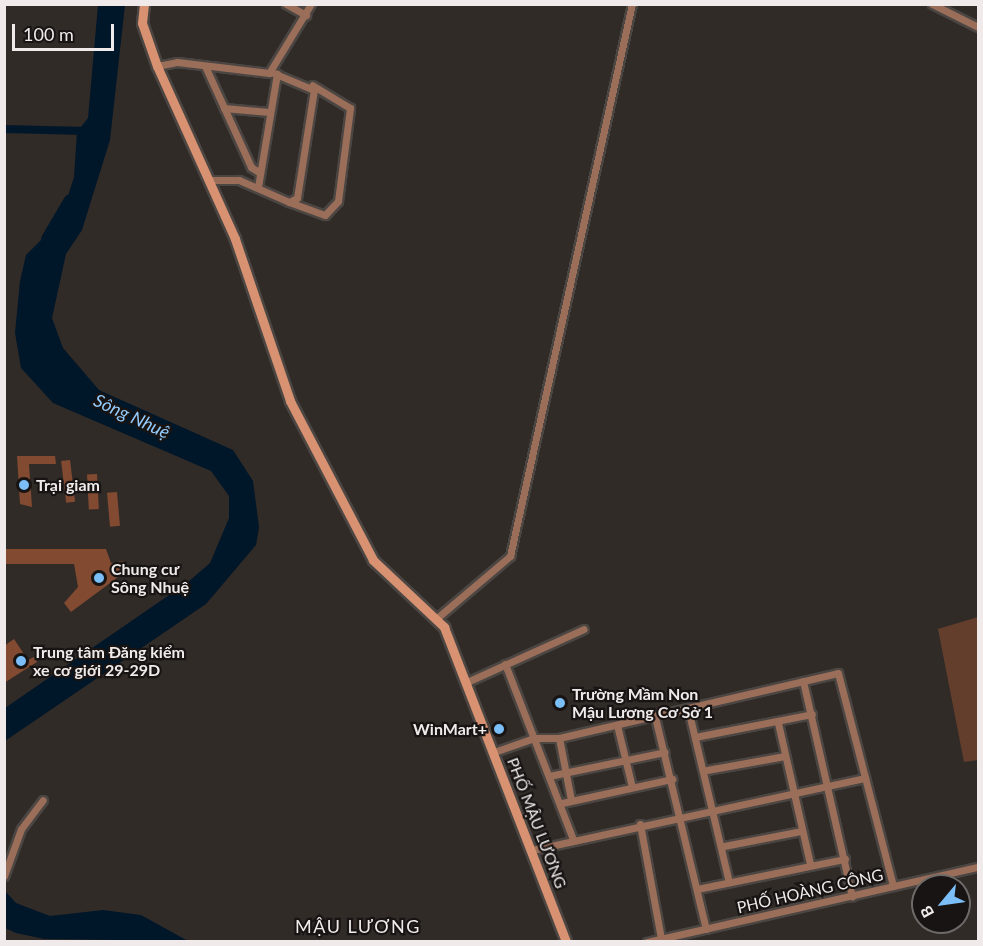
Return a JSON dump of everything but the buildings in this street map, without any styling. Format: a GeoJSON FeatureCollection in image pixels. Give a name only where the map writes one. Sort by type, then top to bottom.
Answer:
{"type":"FeatureCollection","features":[{"type":"Feature","properties":{"kind":"street"},"geometry":{"type":"LineString","coordinates":[[144,4],[142,23],[157,66],[235,239],[290,401],[352,527],[373,560],[437,618],[510,556],[633,4]]}},
{"type":"Feature","properties":{"kind":"street"},"geometry":{"type":"LineString","coordinates":[[286,4],[306,15]]}},
{"type":"Feature","properties":{"kind":"street"},"geometry":{"type":"LineString","coordinates":[[258,187],[274,73],[311,4]]}},
{"type":"Feature","properties":{"kind":"street"},"geometry":{"type":"LineString","coordinates":[[932,4],[978,27]]}},
{"type":"Feature","properties":{"kind":"street"},"geometry":{"type":"LineString","coordinates":[[157,66],[205,66],[274,73],[310,84],[350,104],[338,201],[325,215],[289,202],[258,187],[208,180]]}},
{"type":"Feature","properties":{"kind":"street"},"geometry":{"type":"LineString","coordinates":[[205,66],[251,167],[260,173]]}},
{"type":"Feature","properties":{"kind":"street"},"geometry":{"type":"LineString","coordinates":[[289,202],[297,198],[314,94],[310,84]]}},
{"type":"Feature","properties":{"kind":"street"},"geometry":{"type":"LineString","coordinates":[[224,108],[269,112]]}},
{"type":"Feature","properties":{"kind":"street","name":"PHỐ MẬU LƯƠNG"},"geometry":{"type":"LineString","coordinates":[[437,618],[467,682],[567,942]]}},
{"type":"Feature","properties":{"kind":"street"},"geometry":{"type":"LineString","coordinates":[[467,682],[585,629]]}},
{"type":"Feature","properties":{"kind":"street"},"geometry":{"type":"LineString","coordinates":[[505,664],[562,803],[573,839]]}},
{"type":"Feature","properties":{"kind":"street"},"geometry":{"type":"LineString","coordinates":[[494,752],[534,738],[559,738],[838,673],[893,886]]}},
{"type":"Feature","properties":{"kind":"street"},"geometry":{"type":"LineString","coordinates":[[804,681],[852,896]]}},
{"type":"Feature","properties":{"kind":"street"},"geometry":{"type":"LineString","coordinates":[[688,709],[695,738],[707,770],[724,846],[729,882]]}},
{"type":"Feature","properties":{"kind":"street"},"geometry":{"type":"LineString","coordinates":[[695,738],[778,723],[812,714]]}},
{"type":"Feature","properties":{"kind":"street"},"geometry":{"type":"LineString","coordinates":[[655,717],[672,779],[706,929]]}},
{"type":"Feature","properties":{"kind":"street"},"geometry":{"type":"LineString","coordinates":[[778,723],[810,864]]}},
{"type":"Feature","properties":{"kind":"street"},"geometry":{"type":"LineString","coordinates":[[617,725],[632,787]]}},
{"type":"Feature","properties":{"kind":"street"},"geometry":{"type":"LineString","coordinates":[[559,738],[571,800]]}},
{"type":"Feature","properties":{"kind":"street"},"geometry":{"type":"LineString","coordinates":[[549,776],[665,752]]}},
{"type":"Feature","properties":{"kind":"street"},"geometry":{"type":"LineString","coordinates":[[707,770],[784,756]]}},
{"type":"Feature","properties":{"kind":"street"},"geometry":{"type":"LineString","coordinates":[[532,850],[680,814],[793,794],[865,778]]}},
{"type":"Feature","properties":{"kind":"street"},"geometry":{"type":"LineString","coordinates":[[562,803],[672,779]]}},
{"type":"Feature","properties":{"kind":"street"},"geometry":{"type":"LineString","coordinates":[[4,876],[21,830],[43,800]]}},
{"type":"Feature","properties":{"kind":"street"},"geometry":{"type":"LineString","coordinates":[[640,824],[661,938]]}},
{"type":"Feature","properties":{"kind":"street"},"geometry":{"type":"LineString","coordinates":[[724,846],[801,831]]}},
{"type":"Feature","properties":{"kind":"street"},"geometry":{"type":"LineString","coordinates":[[698,889],[844,858]]}},
{"type":"Feature","properties":{"kind":"street","name":"PHỐ HOÀNG CÔNG"},"geometry":{"type":"LineString","coordinates":[[647,942],[978,867]]}},
{"type":"Feature","properties":{"kind":"shaded area"},"geometry":{"type":"Polygon","coordinates":[[[978,617],[978,760],[964,762],[938,629],[978,617]]]}},
{"type":"Feature","properties":{"kind":"water"},"geometry":{"type":"Polygon","coordinates":[[[98,5],[125,5],[110,140],[82,230],[66,254],[52,318],[63,348],[99,390],[233,450],[253,481],[259,527],[256,545],[206,604],[5,741],[5,708],[188,582],[210,563],[229,518],[229,496],[211,471],[53,403],[21,368],[15,333],[20,281],[26,255],[60,221],[74,177],[77,132],[88,118],[98,5]]]}},
{"type":"Feature","properties":{"kind":"water"},"geometry":{"type":"Polygon","coordinates":[[[5,891],[16,903],[50,916],[103,910],[141,915],[188,941],[44,939],[16,933],[5,928],[5,891]]]}},
{"type":"Feature","properties":{"kind":"waterway"},"geometry":{"type":"LineString","coordinates":[[4,129],[87,131]]}},
{"type":"Feature","properties":{"kind":"waterway","name":"Sông Nhuệ"},"geometry":{"type":"LineString","coordinates":[[47,239],[70,200]]}},
{"type":"Feature","properties":{"kind":"place","name":"Trại giam"},"geometry":{"type":"Point","coordinates":[24,485]}},
{"type":"Feature","properties":{"kind":"place","name":"Chung cư Sông Nhuệ"},"geometry":{"type":"Point","coordinates":[99,578]}},
{"type":"Feature","properties":{"kind":"place","name":"Trung tâm Đăng kiểm xe cơ giới 29-29D"},"geometry":{"type":"Point","coordinates":[21,661]}},
{"type":"Feature","properties":{"kind":"place","name":"Trường Mầm Non Mậu Lương Cơ Sở 1"},"geometry":{"type":"Point","coordinates":[560,703]}},
{"type":"Feature","properties":{"kind":"place","name":"WinMart+"},"geometry":{"type":"Point","coordinates":[499,729]}},
{"type":"Feature","properties":{"kind":"district","name":"MẬU LƯƠNG"},"geometry":{"type":"Point","coordinates":[358,926]}}]}
